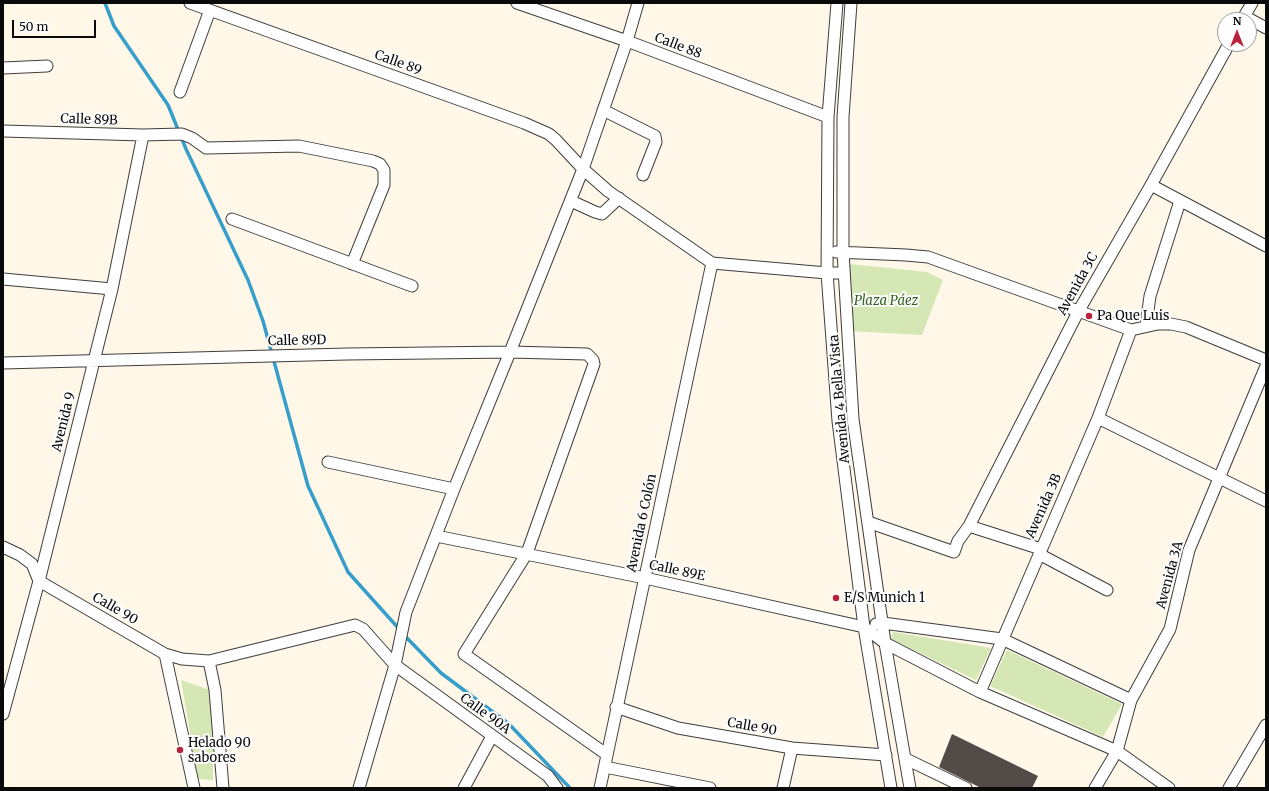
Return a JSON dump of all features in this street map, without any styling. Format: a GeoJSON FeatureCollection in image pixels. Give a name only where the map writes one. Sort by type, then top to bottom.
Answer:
{"type":"FeatureCollection","features":[{"type":"Feature","properties":{"kind":"street","name":"Calle 89"},"geometry":{"type":"LineString","coordinates":[[190,3],[549,134],[583,169],[619,198],[712,263]]}},
{"type":"Feature","properties":{"kind":"street","name":"Calle 88"},"geometry":{"type":"LineString","coordinates":[[517,3],[627,41],[828,118]]}},
{"type":"Feature","properties":{"kind":"street"},"geometry":{"type":"LineString","coordinates":[[358,788],[395,665],[406,612],[454,489],[571,201],[627,41],[638,3]]}},
{"type":"Feature","properties":{"kind":"street","name":"Avenida 4 Bella Vista"},"geometry":{"type":"LineString","coordinates":[[837,3],[828,118],[827,273],[838,421],[864,627],[891,788]]}},
{"type":"Feature","properties":{"kind":"street","name":"Avenida 4 Bella Vista"},"geometry":{"type":"LineString","coordinates":[[851,3],[843,117],[843,252],[853,419],[885,643],[910,788]]}},
{"type":"Feature","properties":{"kind":"street"},"geometry":{"type":"LineString","coordinates":[[1247,12],[1252,3]]}},
{"type":"Feature","properties":{"kind":"street"},"geometry":{"type":"LineString","coordinates":[[180,92],[210,10]]}},
{"type":"Feature","properties":{"kind":"street","name":"Avenida 3C"},"geometry":{"type":"LineString","coordinates":[[868,522],[954,552],[958,541],[969,526],[1078,312],[1151,185],[1225,52]]}},
{"type":"Feature","properties":{"kind":"street"},"geometry":{"type":"LineString","coordinates":[[3,68],[47,66]]}},
{"type":"Feature","properties":{"kind":"street"},"geometry":{"type":"LineString","coordinates":[[603,110],[655,136],[656,142],[643,175]]}},
{"type":"Feature","properties":{"kind":"street","name":"Calle 89B"},"geometry":{"type":"LineString","coordinates":[[3,131],[143,135],[174,133],[192,138],[206,148],[299,146],[373,160],[380,164],[384,170],[384,185],[352,264]]}},
{"type":"Feature","properties":{"kind":"street","name":"Avenida 9"},"geometry":{"type":"LineString","coordinates":[[3,714],[39,581],[112,289],[143,135]]}},
{"type":"Feature","properties":{"kind":"street"},"geometry":{"type":"LineString","coordinates":[[1151,185],[1266,246]]}},
{"type":"Feature","properties":{"kind":"street"},"geometry":{"type":"LineString","coordinates":[[571,201],[602,214],[619,198]]}},
{"type":"Feature","properties":{"kind":"street"},"geometry":{"type":"LineString","coordinates":[[1146,326],[1150,296],[1180,201]]}},
{"type":"Feature","properties":{"kind":"street"},"geometry":{"type":"LineString","coordinates":[[232,219],[412,286]]}},
{"type":"Feature","properties":{"kind":"street"},"geometry":{"type":"LineString","coordinates":[[827,252],[906,254],[928,257],[1131,330],[1146,326],[1171,324],[1186,327],[1266,360]]}},
{"type":"Feature","properties":{"kind":"street"},"geometry":{"type":"LineString","coordinates":[[712,263],[827,273],[844,273]]}},
{"type":"Feature","properties":{"kind":"street","name":"Avenida 6 Colón"},"geometry":{"type":"LineString","coordinates":[[600,788],[616,707],[712,263]]}},
{"type":"Feature","properties":{"kind":"street"},"geometry":{"type":"LineString","coordinates":[[3,279],[112,289]]}},
{"type":"Feature","properties":{"kind":"street","name":"Avenida 3B"},"geometry":{"type":"LineString","coordinates":[[980,692],[1098,418],[1131,330]]}},
{"type":"Feature","properties":{"kind":"street","name":"Calle 89D"},"geometry":{"type":"LineString","coordinates":[[3,362],[510,352],[588,354],[593,360],[594,364],[527,554]]}},
{"type":"Feature","properties":{"kind":"street","name":"Avenida 3A"},"geometry":{"type":"LineString","coordinates":[[1095,788],[1116,751],[1131,700],[1170,629],[1189,550],[1266,366]]}},
{"type":"Feature","properties":{"kind":"street"},"geometry":{"type":"LineString","coordinates":[[1098,418],[1266,501]]}},
{"type":"Feature","properties":{"kind":"street"},"geometry":{"type":"LineString","coordinates":[[328,462],[454,489]]}},
{"type":"Feature","properties":{"kind":"street"},"geometry":{"type":"LineString","coordinates":[[969,526],[1040,552],[1107,590]]}},
{"type":"Feature","properties":{"kind":"street","name":"Calle 89E"},"geometry":{"type":"LineString","coordinates":[[436,536],[644,578],[864,627]]}},
{"type":"Feature","properties":{"kind":"street"},"geometry":{"type":"LineString","coordinates":[[3,547],[20,555],[32,564],[39,581]]}},
{"type":"Feature","properties":{"kind":"street"},"geometry":{"type":"LineString","coordinates":[[527,554],[464,654],[606,754]]}},
{"type":"Feature","properties":{"kind":"street","name":"Calle 90"},"geometry":{"type":"LineString","coordinates":[[39,581],[165,654],[182,659],[209,661],[230,656]]}},
{"type":"Feature","properties":{"kind":"street"},"geometry":{"type":"LineString","coordinates":[[864,627],[883,623],[1002,639],[1131,700]]}},
{"type":"Feature","properties":{"kind":"street","name":"Calle 90A"},"geometry":{"type":"LineString","coordinates":[[230,656],[355,625],[363,629],[395,665],[548,776],[557,788]]}},
{"type":"Feature","properties":{"kind":"street"},"geometry":{"type":"LineString","coordinates":[[864,627],[885,643],[980,692],[1116,751],[1169,788]]}},
{"type":"Feature","properties":{"kind":"street"},"geometry":{"type":"LineString","coordinates":[[165,654],[194,788]]}},
{"type":"Feature","properties":{"kind":"street"},"geometry":{"type":"LineString","coordinates":[[209,661],[215,690],[223,788]]}},
{"type":"Feature","properties":{"kind":"street","name":"Calle 90"},"geometry":{"type":"LineString","coordinates":[[616,707],[678,728],[792,748],[886,754]]}},
{"type":"Feature","properties":{"kind":"street"},"geometry":{"type":"LineString","coordinates":[[1229,788],[1266,725]]}},
{"type":"Feature","properties":{"kind":"street"},"geometry":{"type":"LineString","coordinates":[[464,788],[492,736]]}},
{"type":"Feature","properties":{"kind":"street"},"geometry":{"type":"LineString","coordinates":[[783,788],[792,748]]}},
{"type":"Feature","properties":{"kind":"street"},"geometry":{"type":"LineString","coordinates":[[906,759],[966,788]]}},
{"type":"Feature","properties":{"kind":"street"},"geometry":{"type":"LineString","coordinates":[[604,767],[710,788]]}},
{"type":"Feature","properties":{"kind":"green space","name":"Plaza Páez"},"geometry":{"type":"Polygon","coordinates":[[[849,264],[927,272],[943,280],[922,335],[848,331],[853,330],[849,264]]]}},
{"type":"Feature","properties":{"kind":"green space"},"geometry":{"type":"Polygon","coordinates":[[[893,632],[991,648],[976,680],[891,639],[893,632]]]}},
{"type":"Feature","properties":{"kind":"green space"},"geometry":{"type":"Polygon","coordinates":[[[1007,650],[1122,704],[1103,737],[990,686],[1007,650]]]}},
{"type":"Feature","properties":{"kind":"green space"},"geometry":{"type":"Polygon","coordinates":[[[181,680],[213,691],[213,780],[198,779],[181,680]]]}},
{"type":"Feature","properties":{"kind":"building"},"geometry":{"type":"Polygon","coordinates":[[[952,734],[1038,776],[1032,788],[981,788],[939,767],[952,734]]]}},
{"type":"Feature","properties":{"kind":"waterway"},"geometry":{"type":"LineString","coordinates":[[105,3],[114,26],[168,105],[186,149],[248,280],[263,321],[308,486],[348,572],[400,630]]}},
{"type":"Feature","properties":{"kind":"waterway"},"geometry":{"type":"LineString","coordinates":[[404,635],[441,673],[509,724],[570,788]]}},
{"type":"Feature","properties":{"kind":"place","name":"Pa Que Luis"},"geometry":{"type":"Point","coordinates":[1089,316]}},
{"type":"Feature","properties":{"kind":"place","name":"E/S Munich 1"},"geometry":{"type":"Point","coordinates":[836,598]}},
{"type":"Feature","properties":{"kind":"place","name":"Helado 90 sabores"},"geometry":{"type":"Point","coordinates":[180,750]}}]}
